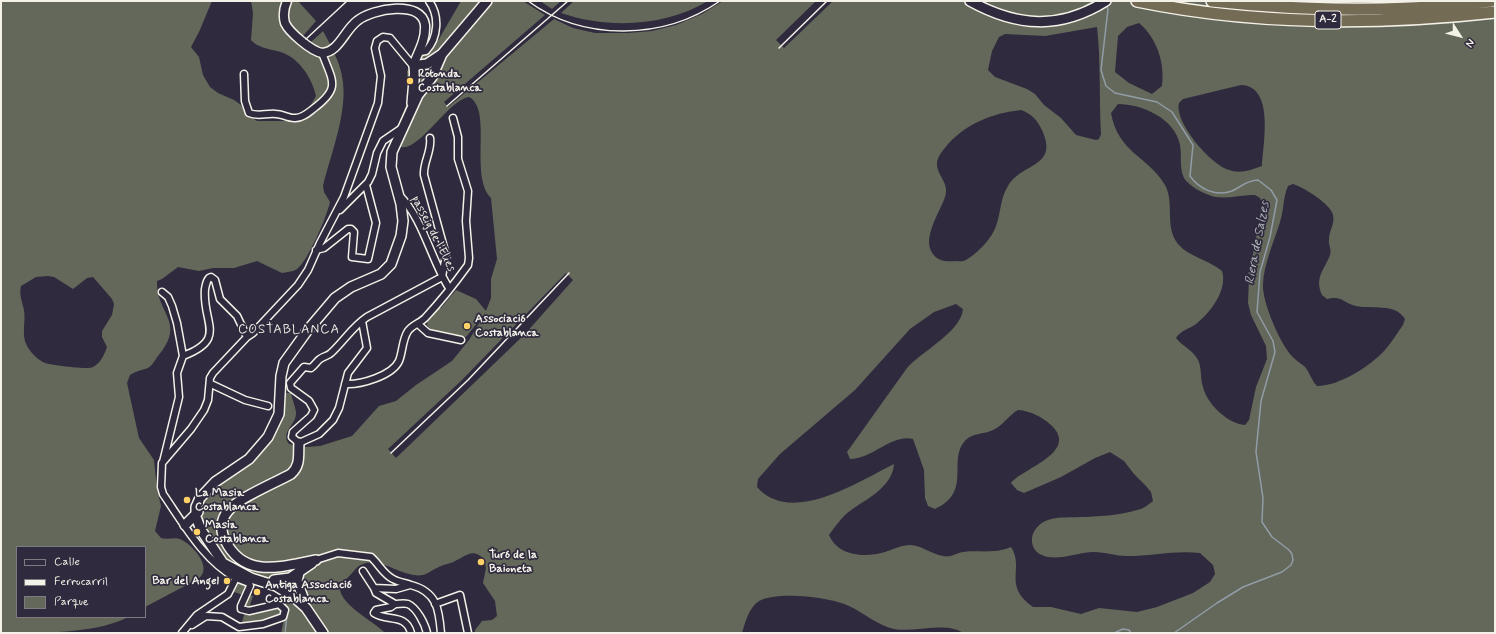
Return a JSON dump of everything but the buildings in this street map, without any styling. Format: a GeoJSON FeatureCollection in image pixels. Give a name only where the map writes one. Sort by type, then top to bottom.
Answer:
{"type":"FeatureCollection","features":[{"type":"Feature","properties":{"kind":"highway","name":"A-2"},"geometry":{"type":"LineString","coordinates":[[1137,1],[1161,6],[1266,18],[1317,20],[1418,19],[1495,12]]}},
{"type":"Feature","properties":{"kind":"highway","name":"A-2"},"geometry":{"type":"LineString","coordinates":[[1212,1],[1309,8],[1362,9],[1491,1]]}},
{"type":"Feature","properties":{"kind":"main road"},"geometry":{"type":"LineString","coordinates":[[188,519],[196,507],[202,502],[215,482],[234,470],[255,453],[274,428],[280,406],[281,370],[294,347],[335,298],[351,287],[381,274],[391,264],[401,236],[403,220],[391,171],[391,158],[411,108],[428,82],[442,54],[487,1]]}},
{"type":"Feature","properties":{"kind":"main road"},"geometry":{"type":"LineString","coordinates":[[970,1],[1000,15],[1021,21],[1042,22],[1076,16],[1106,1]]}},
{"type":"Feature","properties":{"kind":"main road"},"geometry":{"type":"LineString","coordinates":[[411,108],[414,72],[419,65],[426,64],[442,54]]}},
{"type":"Feature","properties":{"kind":"main road"},"geometry":{"type":"LineString","coordinates":[[426,64],[432,69],[433,73]]}},
{"type":"Feature","properties":{"kind":"main road"},"geometry":{"type":"LineString","coordinates":[[414,72],[421,82],[428,82]]}},
{"type":"Feature","properties":{"kind":"main road"},"geometry":{"type":"LineString","coordinates":[[299,444],[298,464],[296,470],[231,508],[224,519],[222,530],[230,549],[240,559],[248,564],[274,568],[299,567],[316,560]]}},
{"type":"Feature","properties":{"kind":"main road"},"geometry":{"type":"LineString","coordinates":[[202,502],[201,515],[208,531],[231,567],[240,576],[275,583],[292,582]]}},
{"type":"Feature","properties":{"kind":"main road"},"geometry":{"type":"LineString","coordinates":[[188,519],[208,531]]}},
{"type":"Feature","properties":{"kind":"main road"},"geometry":{"type":"LineString","coordinates":[[188,519],[223,563],[231,567]]}},
{"type":"Feature","properties":{"kind":"main road"},"geometry":{"type":"LineString","coordinates":[[292,582],[299,567]]}},
{"type":"Feature","properties":{"kind":"main road"},"geometry":{"type":"LineString","coordinates":[[292,582],[300,599],[323,633]]}},
{"type":"Feature","properties":{"kind":"main road"},"geometry":{"type":"LineString","coordinates":[[275,583],[300,599],[312,609],[327,633]]}},
{"type":"Feature","properties":{"kind":"street"},"geometry":{"type":"LineString","coordinates":[[287,1],[284,18],[287,26],[310,48],[322,53],[334,49],[361,18],[391,6],[402,4],[409,5],[416,9],[424,22],[425,32],[414,72]]}},
{"type":"Feature","properties":{"kind":"street"},"geometry":{"type":"LineString","coordinates":[[419,53],[426,51],[429,47],[437,27],[436,15],[429,1]]}},
{"type":"Feature","properties":{"kind":"street"},"geometry":{"type":"LineString","coordinates":[[162,464],[191,429],[204,410],[208,400],[211,384],[210,378],[213,373],[247,337],[253,333],[300,282],[308,270],[316,250],[336,214],[378,103],[381,76],[376,48],[377,41],[383,37],[390,38],[414,72]]}},
{"type":"Feature","properties":{"kind":"street"},"geometry":{"type":"LineString","coordinates":[[244,74],[245,101],[249,113],[255,116],[273,114],[295,118],[303,116],[326,99],[333,86],[332,77],[322,53]]}},
{"type":"Feature","properties":{"kind":"street"},"geometry":{"type":"LineString","coordinates":[[419,53],[426,64]]}},
{"type":"Feature","properties":{"kind":"street"},"geometry":{"type":"LineString","coordinates":[[345,384],[364,382],[382,375],[394,367],[400,359],[407,333],[427,316],[468,265],[469,258],[466,221],[467,184],[458,159],[458,137],[453,118]]}},
{"type":"Feature","properties":{"kind":"street"},"geometry":{"type":"LineString","coordinates":[[336,214],[366,184],[372,174],[381,145],[388,137],[402,128]]}},
{"type":"Feature","properties":{"kind":"street"},"geometry":{"type":"LineString","coordinates":[[362,321],[367,348],[348,373],[339,408],[333,420],[319,434],[299,444],[292,437],[293,432],[311,416],[314,410],[309,401],[291,388],[290,383],[302,368],[311,368],[319,360],[331,353],[350,330],[362,321],[442,277],[446,255],[424,174],[424,163],[431,144],[430,138]]}},
{"type":"Feature","properties":{"kind":"street"},"geometry":{"type":"LineString","coordinates":[[316,250],[324,248],[348,229],[352,229],[354,232],[352,257],[368,259],[376,223],[366,184]]}},
{"type":"Feature","properties":{"kind":"street","name":"passeig de l'Elies"},"geometry":{"type":"LineString","coordinates":[[397,192],[406,201],[442,277],[449,288]]}},
{"type":"Feature","properties":{"kind":"street"},"geometry":{"type":"LineString","coordinates":[[183,356],[200,347],[206,342],[210,334],[205,296],[206,282],[211,277],[215,280],[220,299],[237,316],[247,337]]}},
{"type":"Feature","properties":{"kind":"street"},"geometry":{"type":"LineString","coordinates":[[162,292],[168,297],[178,323],[183,356],[177,373],[179,397],[162,464],[161,487],[163,494],[188,519],[213,562],[222,570],[240,576],[250,585],[241,609],[249,611],[279,604],[285,610],[283,617],[263,624],[239,627],[222,617],[206,616],[182,633]]}},
{"type":"Feature","properties":{"kind":"street"},"geometry":{"type":"LineString","coordinates":[[418,324],[428,334],[461,340]]}},
{"type":"Feature","properties":{"kind":"street"},"geometry":{"type":"LineString","coordinates":[[211,384],[245,400],[268,406]]}},
{"type":"Feature","properties":{"kind":"street"},"geometry":{"type":"LineString","coordinates":[[316,560],[338,554],[371,557],[384,572],[393,579],[427,591],[435,604],[441,633]]}},
{"type":"Feature","properties":{"kind":"street"},"geometry":{"type":"LineString","coordinates":[[363,572],[378,595],[395,604],[411,606],[424,622],[427,633]]}},
{"type":"Feature","properties":{"kind":"street"},"geometry":{"type":"LineString","coordinates":[[182,633],[197,615],[228,594],[240,576]]}},
{"type":"Feature","properties":{"kind":"street"},"geometry":{"type":"LineString","coordinates":[[374,588],[379,587],[396,589],[410,584]]}},
{"type":"Feature","properties":{"kind":"street"},"geometry":{"type":"LineString","coordinates":[[435,604],[460,595],[468,633]]}},
{"type":"Feature","properties":{"kind":"street"},"geometry":{"type":"LineString","coordinates":[[395,604],[391,607],[376,610],[374,613],[403,621],[407,624],[412,633]]}},
{"type":"Feature","properties":{"kind":"green space"},"geometry":{"type":"Polygon","coordinates":[[[1,1],[212,1],[191,47],[199,57],[203,75],[210,87],[241,105],[246,113],[257,121],[292,121],[309,108],[316,96],[314,89],[307,74],[291,57],[259,46],[251,40],[253,13],[251,1],[298,1],[316,21],[303,36],[310,43],[323,31],[339,64],[344,89],[338,131],[323,186],[324,192],[330,202],[316,238],[301,264],[297,269],[292,271],[282,273],[257,261],[234,268],[213,268],[199,271],[178,267],[157,281],[158,292],[170,326],[170,335],[166,344],[152,364],[148,368],[130,375],[127,383],[139,438],[154,460],[157,489],[161,506],[155,531],[161,538],[175,538],[185,542],[200,557],[204,569],[198,579],[146,606],[146,546],[16,546],[16,618],[126,618],[115,623],[84,630],[1,633],[1,1]],[[48,276],[36,277],[21,286],[20,289],[24,310],[25,342],[35,356],[45,363],[77,368],[90,368],[100,361],[107,347],[102,337],[102,331],[112,315],[114,304],[112,299],[93,277],[87,278],[73,289],[54,277],[48,276]]]}},
{"type":"Feature","properties":{"kind":"green space"},"geometry":{"type":"Polygon","coordinates":[[[461,1],[523,1],[545,15],[444,102],[448,107],[554,19],[573,28],[595,33],[652,31],[676,25],[702,14],[723,1],[816,1],[776,40],[784,48],[833,1],[1495,1],[1495,633],[963,633],[948,628],[902,630],[882,625],[849,606],[830,600],[804,596],[778,596],[759,601],[753,607],[746,620],[742,633],[475,633],[475,630],[482,621],[492,620],[497,616],[495,601],[483,583],[486,568],[484,559],[474,553],[468,554],[423,575],[408,574],[378,563],[360,565],[340,583],[340,590],[343,597],[356,611],[385,633],[281,633],[284,619],[280,590],[213,555],[189,521],[190,509],[194,500],[221,474],[247,453],[266,432],[273,415],[276,393],[291,393],[295,407],[296,417],[286,435],[289,444],[307,447],[320,446],[352,436],[379,406],[396,401],[416,385],[452,361],[469,340],[486,312],[466,337],[432,331],[427,325],[428,320],[438,307],[441,308],[456,290],[476,299],[486,311],[491,298],[491,279],[497,259],[491,198],[485,188],[482,175],[481,128],[476,104],[469,97],[461,100],[443,115],[425,134],[409,146],[401,147],[392,143],[409,97],[407,71],[439,39],[461,1]],[[1139,23],[1127,27],[1118,36],[1115,72],[1129,83],[1152,94],[1162,86],[1163,77],[1161,60],[1151,36],[1139,23]],[[1097,27],[1045,36],[1005,34],[999,37],[992,51],[988,70],[995,77],[1027,89],[1035,94],[1044,105],[1061,118],[1076,135],[1096,140],[1099,139],[1101,134],[1097,27]],[[1241,85],[1183,99],[1179,103],[1179,111],[1182,121],[1195,141],[1212,160],[1229,170],[1237,172],[1262,166],[1265,118],[1259,95],[1252,88],[1241,85]],[[1118,104],[1111,113],[1120,137],[1127,146],[1158,175],[1165,185],[1169,199],[1171,230],[1178,244],[1188,252],[1222,271],[1222,286],[1220,293],[1212,307],[1196,324],[1183,331],[1176,338],[1193,353],[1198,360],[1203,387],[1209,400],[1225,417],[1238,424],[1245,425],[1249,420],[1256,387],[1267,359],[1266,346],[1251,315],[1248,303],[1249,277],[1262,203],[1260,198],[1255,195],[1214,197],[1192,186],[1186,181],[1182,174],[1180,145],[1177,135],[1164,120],[1156,114],[1137,107],[1118,104]],[[1021,110],[991,116],[964,130],[949,143],[938,158],[937,164],[945,184],[946,192],[943,203],[930,233],[929,241],[933,254],[940,260],[963,261],[971,257],[980,249],[994,231],[998,221],[1003,195],[1008,186],[1014,178],[1037,163],[1046,151],[1046,142],[1042,130],[1031,115],[1021,110]],[[1293,184],[1288,186],[1281,217],[1265,268],[1263,292],[1265,301],[1276,330],[1286,348],[1295,359],[1306,368],[1317,386],[1335,383],[1354,374],[1379,356],[1388,347],[1403,325],[1405,319],[1395,310],[1389,308],[1356,306],[1336,298],[1327,299],[1322,295],[1319,283],[1321,274],[1330,253],[1329,236],[1333,215],[1322,201],[1303,189],[1293,184]],[[566,273],[461,381],[388,449],[396,458],[525,334],[573,280],[566,273]],[[956,304],[934,312],[910,329],[855,390],[780,454],[758,479],[757,487],[771,498],[788,502],[806,502],[825,497],[844,489],[894,464],[888,481],[882,488],[845,515],[829,535],[833,542],[845,551],[860,555],[877,554],[907,545],[919,547],[935,554],[946,556],[969,551],[993,551],[1011,547],[1015,555],[1016,584],[1018,591],[1033,607],[1051,607],[1081,614],[1099,608],[1137,612],[1157,607],[1193,593],[1210,582],[1215,574],[1213,565],[1200,553],[1182,552],[1127,556],[1088,552],[1061,557],[1048,557],[1036,551],[1032,544],[1033,533],[1039,525],[1044,522],[1055,518],[1101,516],[1124,513],[1141,509],[1153,501],[1151,492],[1146,486],[1124,461],[1110,452],[1095,458],[1061,477],[1024,493],[1017,490],[1011,483],[1017,477],[1046,458],[1054,451],[1059,443],[1058,435],[1051,425],[1044,419],[1032,413],[1018,410],[995,429],[967,439],[960,450],[956,486],[953,494],[946,502],[935,509],[928,506],[925,498],[924,470],[913,439],[905,438],[897,440],[866,455],[850,459],[847,452],[907,368],[956,326],[963,309],[956,304]]]}},
{"type":"Feature","properties":{"kind":"green space"},"geometry":{"type":"Polygon","coordinates":[[[540,1],[561,1],[552,9],[540,1]]]}},
{"type":"Feature","properties":{"kind":"green space"},"geometry":{"type":"Polygon","coordinates":[[[574,1],[708,1],[691,10],[673,16],[636,23],[617,23],[598,22],[561,13],[574,1]]]}},
{"type":"Feature","properties":{"kind":"green space"},"geometry":{"type":"Polygon","coordinates":[[[239,582],[248,586],[243,595],[234,592],[239,582]]]}},
{"type":"Feature","properties":{"kind":"green space"},"geometry":{"type":"Polygon","coordinates":[[[248,595],[253,596],[250,605],[255,607],[243,608],[248,595]]]}},
{"type":"Feature","properties":{"kind":"green space"},"geometry":{"type":"Polygon","coordinates":[[[278,606],[281,607],[283,615],[258,625],[241,625],[245,612],[278,606]]]}},
{"type":"Feature","properties":{"kind":"waterway","name":"Riera de Salzes"},"geometry":{"type":"LineString","coordinates":[[1106,5],[1108,9],[1101,70],[1106,86],[1115,93],[1157,102],[1172,112],[1193,145],[1190,176],[1198,185],[1208,191],[1226,193],[1247,182],[1258,180],[1271,190],[1277,200],[1270,237],[1260,272],[1257,312],[1273,341],[1275,352],[1261,401],[1256,452],[1263,498],[1262,522],[1272,537],[1289,550],[1292,554],[1293,560],[1291,565],[1282,572],[1243,587],[1174,633]]}},
{"type":"Feature","properties":{"kind":"waterway"},"geometry":{"type":"LineString","coordinates":[[286,607],[284,604],[288,599]]}},
{"type":"Feature","properties":{"kind":"waterway"},"geometry":{"type":"LineString","coordinates":[[285,633],[287,615]]}},
{"type":"Feature","properties":{"kind":"waterway","name":"Riera de Salzes"},"geometry":{"type":"LineString","coordinates":[[1114,633],[1123,629],[1129,630],[1131,633]]}},
{"type":"Feature","properties":{"kind":"railway"},"geometry":{"type":"LineString","coordinates":[[306,39],[347,1]]}},
{"type":"Feature","properties":{"kind":"railway"},"geometry":{"type":"LineString","coordinates":[[528,1],[550,14],[574,24],[599,29],[624,31],[649,29],[674,23],[698,14],[720,1]]}},
{"type":"Feature","properties":{"kind":"railway"},"geometry":{"type":"LineString","coordinates":[[447,106],[568,1]]}},
{"type":"Feature","properties":{"kind":"railway"},"geometry":{"type":"LineString","coordinates":[[779,48],[827,1]]}},
{"type":"Feature","properties":{"kind":"railway"},"geometry":{"type":"LineString","coordinates":[[391,453],[468,380],[569,273]]}},
{"type":"Feature","properties":{"kind":"place","name":"Rotonda Costablanca"},"geometry":{"type":"Point","coordinates":[410,81]}},
{"type":"Feature","properties":{"kind":"place","name":"Associació Costablanca"},"geometry":{"type":"Point","coordinates":[467,326]}},
{"type":"Feature","properties":{"kind":"place","name":"La Masia Costablanca"},"geometry":{"type":"Point","coordinates":[187,500]}},
{"type":"Feature","properties":{"kind":"place","name":"Masia Costablanca"},"geometry":{"type":"Point","coordinates":[197,532]}},
{"type":"Feature","properties":{"kind":"place","name":"Turó de la Baioneta"},"geometry":{"type":"Point","coordinates":[481,562]}},
{"type":"Feature","properties":{"kind":"place","name":"Bar del Angel"},"geometry":{"type":"Point","coordinates":[227,581]}},
{"type":"Feature","properties":{"kind":"place","name":"Antiga Associació Costablanca"},"geometry":{"type":"Point","coordinates":[257,592]}},
{"type":"Feature","properties":{"kind":"district","name":"COSTABLANCA"},"geometry":{"type":"Point","coordinates":[289,330]}}]}
